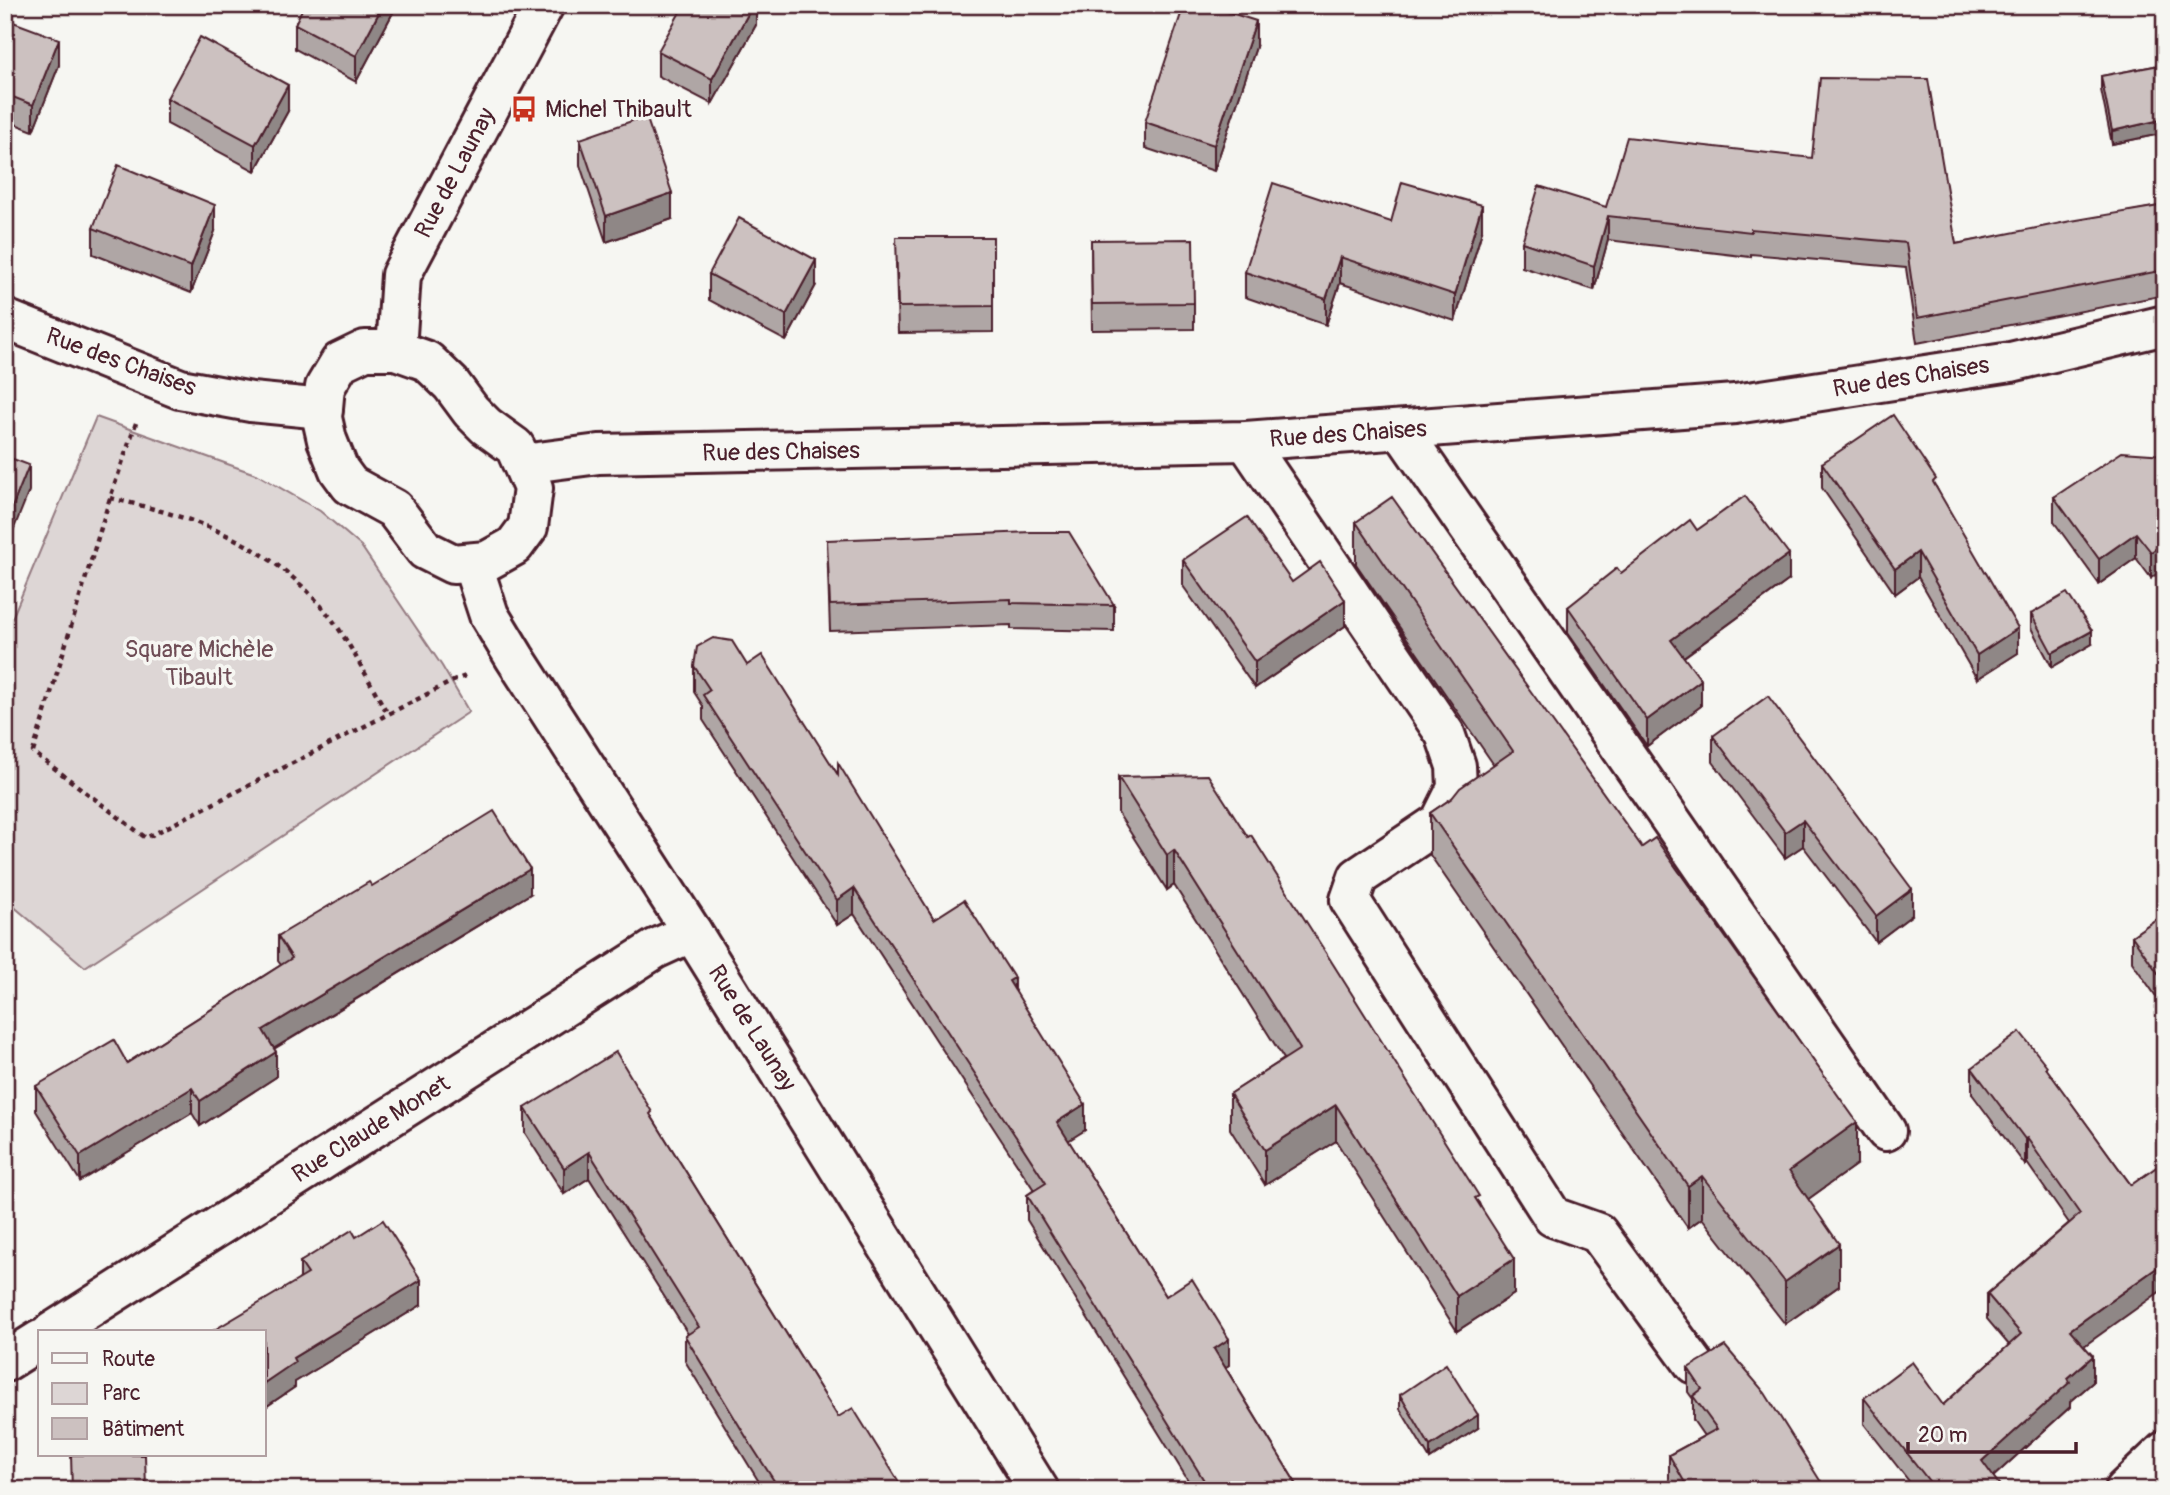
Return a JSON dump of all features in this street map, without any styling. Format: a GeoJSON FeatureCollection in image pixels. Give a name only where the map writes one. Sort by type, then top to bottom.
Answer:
{"type":"FeatureCollection","features":[{"type":"Feature","properties":{"kind":"street","name":"Rue de Launay"},"geometry":{"type":"LineString","coordinates":[[396,350],[401,275],[544,5]]}},
{"type":"Feature","properties":{"kind":"street","name":"Rue des Chaises"},"geometry":{"type":"LineString","coordinates":[[5,319],[180,388],[251,402],[323,408]]}},
{"type":"Feature","properties":{"kind":"street","name":"Rue des Chaises"},"geometry":{"type":"LineString","coordinates":[[523,464],[599,454],[1246,441],[1735,404],[2011,362],[2165,325]]}},
{"type":"Feature","properties":{"kind":"street"},"geometry":{"type":"LineString","coordinates":[[396,350],[427,362],[451,384],[486,426],[515,447],[523,464],[533,488],[528,527],[514,546],[487,561],[453,564],[425,550],[394,509],[350,485],[327,440],[322,418],[325,387],[340,362],[365,351],[396,350]]}},
{"type":"Feature","properties":{"kind":"street"},"geometry":{"type":"LineString","coordinates":[[1401,430],[1886,1131]]}},
{"type":"Feature","properties":{"kind":"street"},"geometry":{"type":"LineString","coordinates":[[1246,441],[1444,734],[1456,766],[1457,788],[1440,822],[1358,877],[1350,900],[1553,1217],[1598,1233],[1694,1364]]}},
{"type":"Feature","properties":{"kind":"street","name":"Rue de Launay"},"geometry":{"type":"LineString","coordinates":[[472,563],[489,615],[692,932],[1039,1490]]}},
{"type":"Feature","properties":{"kind":"street","name":"Rue Claude Monet"},"geometry":{"type":"LineString","coordinates":[[55,1330],[656,949],[692,932]]}},
{"type":"Feature","properties":{"kind":"street"},"geometry":{"type":"LineString","coordinates":[[5,1362],[38,1341]]}},
{"type":"Feature","properties":{"kind":"street"},"geometry":{"type":"LineString","coordinates":[[2124,1490],[2165,1451]]}},
{"type":"Feature","properties":{"kind":"path"},"geometry":{"type":"LineString","coordinates":[[134,430],[110,498],[33,752],[146,838],[451,682]]}},
{"type":"Feature","properties":{"kind":"path"},"geometry":{"type":"LineString","coordinates":[[110,498],[163,510],[231,535],[273,560],[334,622],[387,714]]}},
{"type":"Feature","properties":{"kind":"green space","name":"Square Michèle Tibault"},"geometry":{"type":"Polygon","coordinates":[[[96,417],[258,475],[320,511],[361,546],[442,666],[469,712],[85,967],[5,899],[5,635],[96,417]]]}},
{"type":"Feature","properties":{"kind":"building"},"geometry":{"type":"Polygon","coordinates":[[[304,5],[383,5],[356,56],[295,24],[304,5]]]}},
{"type":"Feature","properties":{"kind":"building"},"geometry":{"type":"Polygon","coordinates":[[[684,5],[753,5],[712,79],[658,51],[684,5]]]}},
{"type":"Feature","properties":{"kind":"building"},"geometry":{"type":"Polygon","coordinates":[[[1184,5],[1206,5],[1256,21],[1214,145],[1145,122],[1184,5]]]}},
{"type":"Feature","properties":{"kind":"building"},"geometry":{"type":"Polygon","coordinates":[[[5,19],[59,39],[33,105],[5,94],[5,19]]]}},
{"type":"Feature","properties":{"kind":"building"},"geometry":{"type":"Polygon","coordinates":[[[200,37],[288,85],[255,145],[167,98],[200,37]]]}},
{"type":"Feature","properties":{"kind":"building"},"geometry":{"type":"Polygon","coordinates":[[[2165,64],[2165,119],[2112,131],[2101,76],[2165,64]]]}},
{"type":"Feature","properties":{"kind":"building"},"geometry":{"type":"Polygon","coordinates":[[[1820,78],[1928,79],[1956,244],[2165,205],[2165,270],[1917,318],[1906,243],[1751,229],[1751,232],[1608,216],[1594,266],[1522,242],[1539,186],[1606,207],[1627,137],[1812,158],[1820,78]]]}},
{"type":"Feature","properties":{"kind":"building"},"geometry":{"type":"Polygon","coordinates":[[[646,116],[672,193],[606,216],[580,139],[646,116]]]}},
{"type":"Feature","properties":{"kind":"building"},"geometry":{"type":"Polygon","coordinates":[[[118,165],[215,205],[191,267],[93,228],[118,165]]]}},
{"type":"Feature","properties":{"kind":"building"},"geometry":{"type":"Polygon","coordinates":[[[1402,182],[1482,205],[1455,295],[1340,257],[1326,299],[1245,272],[1273,183],[1391,222],[1402,182]]]}},
{"type":"Feature","properties":{"kind":"building"},"geometry":{"type":"Polygon","coordinates":[[[739,218],[816,260],[786,315],[709,274],[739,218]]]}},
{"type":"Feature","properties":{"kind":"building"},"geometry":{"type":"Polygon","coordinates":[[[896,237],[993,237],[993,306],[898,307],[896,237]]]}},
{"type":"Feature","properties":{"kind":"building"},"geometry":{"type":"Polygon","coordinates":[[[1193,239],[1194,303],[1092,304],[1091,240],[1193,239]]]}},
{"type":"Feature","properties":{"kind":"building"},"geometry":{"type":"Polygon","coordinates":[[[1893,415],[1936,479],[1933,482],[2018,628],[1977,655],[1918,552],[1895,569],[1822,463],[1893,415]]]}},
{"type":"Feature","properties":{"kind":"building"},"geometry":{"type":"Polygon","coordinates":[[[2122,452],[2165,455],[2165,542],[2151,552],[2136,533],[2099,559],[2054,497],[2122,452]]]}},
{"type":"Feature","properties":{"kind":"building"},"geometry":{"type":"Polygon","coordinates":[[[5,456],[29,465],[5,525],[5,456]]]}},
{"type":"Feature","properties":{"kind":"building"},"geometry":{"type":"Polygon","coordinates":[[[1745,496],[1789,554],[1671,640],[1701,680],[1647,720],[1568,607],[1617,568],[1621,573],[1690,520],[1697,530],[1745,496]]]}},
{"type":"Feature","properties":{"kind":"building"},"geometry":{"type":"Polygon","coordinates":[[[1392,497],[1642,847],[1655,838],[1857,1122],[1789,1171],[1839,1244],[1785,1282],[1702,1176],[1688,1186],[1430,813],[1513,751],[1356,522],[1392,497]]]}},
{"type":"Feature","properties":{"kind":"building"},"geometry":{"type":"Polygon","coordinates":[[[1247,517],[1292,582],[1320,562],[1345,600],[1255,662],[1183,560],[1247,517]]]}},
{"type":"Feature","properties":{"kind":"building"},"geometry":{"type":"Polygon","coordinates":[[[1069,532],[1114,605],[1011,603],[1011,599],[830,605],[827,540],[1069,532]]]}},
{"type":"Feature","properties":{"kind":"building"},"geometry":{"type":"Polygon","coordinates":[[[2067,593],[2092,631],[2052,653],[2031,614],[2067,593]]]}},
{"type":"Feature","properties":{"kind":"building"},"geometry":{"type":"Polygon","coordinates":[[[713,638],[732,641],[747,665],[762,655],[838,775],[838,763],[934,919],[964,900],[1014,978],[1009,981],[1085,1104],[1057,1122],[1166,1296],[1192,1279],[1229,1339],[1214,1349],[1300,1490],[1210,1490],[1027,1195],[1046,1183],[854,888],[837,900],[703,695],[710,690],[694,666],[697,647],[713,638]]]}},
{"type":"Feature","properties":{"kind":"building"},"geometry":{"type":"Polygon","coordinates":[[[1768,696],[1912,889],[1876,916],[1803,820],[1785,832],[1713,736],[1768,696]]]}},
{"type":"Feature","properties":{"kind":"building"},"geometry":{"type":"Polygon","coordinates":[[[1208,775],[1248,837],[1251,835],[1321,945],[1479,1196],[1475,1198],[1514,1259],[1457,1296],[1336,1105],[1265,1150],[1230,1094],[1300,1049],[1174,850],[1167,855],[1118,777],[1208,775]]]}},
{"type":"Feature","properties":{"kind":"building"},"geometry":{"type":"Polygon","coordinates":[[[494,811],[530,869],[263,1030],[276,1052],[200,1101],[192,1088],[80,1156],[36,1086],[114,1040],[127,1063],[292,958],[278,936],[369,882],[372,886],[494,811]]]}},
{"type":"Feature","properties":{"kind":"building"},"geometry":{"type":"Polygon","coordinates":[[[2165,913],[2165,983],[2132,936],[2165,913]]]}},
{"type":"Feature","properties":{"kind":"building"},"geometry":{"type":"Polygon","coordinates":[[[2020,1032],[2131,1185],[2165,1161],[2165,1262],[2070,1330],[2093,1356],[2068,1378],[2070,1382],[1982,1461],[2003,1490],[1936,1490],[1864,1398],[1912,1362],[1943,1405],[2021,1334],[1987,1294],[2080,1214],[2027,1138],[2025,1139],[1972,1068],[2020,1032]]]}},
{"type":"Feature","properties":{"kind":"building"},"geometry":{"type":"Polygon","coordinates":[[[616,1052],[652,1112],[650,1114],[838,1417],[853,1408],[904,1490],[780,1490],[685,1336],[699,1327],[589,1152],[564,1168],[525,1108],[616,1052]]]}},
{"type":"Feature","properties":{"kind":"building"},"geometry":{"type":"Polygon","coordinates":[[[383,1220],[421,1280],[293,1358],[295,1362],[266,1382],[266,1330],[214,1330],[308,1274],[300,1262],[352,1230],[356,1237],[383,1220]]]}},
{"type":"Feature","properties":{"kind":"building"},"geometry":{"type":"Polygon","coordinates":[[[1725,1346],[1765,1393],[1821,1482],[1813,1490],[1684,1490],[1688,1488],[1669,1455],[1717,1429],[1693,1396],[1702,1389],[1688,1368],[1725,1346]]]}},
{"type":"Feature","properties":{"kind":"building"},"geometry":{"type":"Polygon","coordinates":[[[1446,1364],[1478,1415],[1430,1446],[1400,1395],[1446,1364]]]}},
{"type":"Feature","properties":{"kind":"building"},"geometry":{"type":"Polygon","coordinates":[[[71,1456],[145,1456],[146,1490],[72,1490],[71,1456]]]}},
{"type":"Feature","properties":{"kind":"place","name":"Michel Thibault"},"geometry":{"type":"Point","coordinates":[524,109]}}]}
